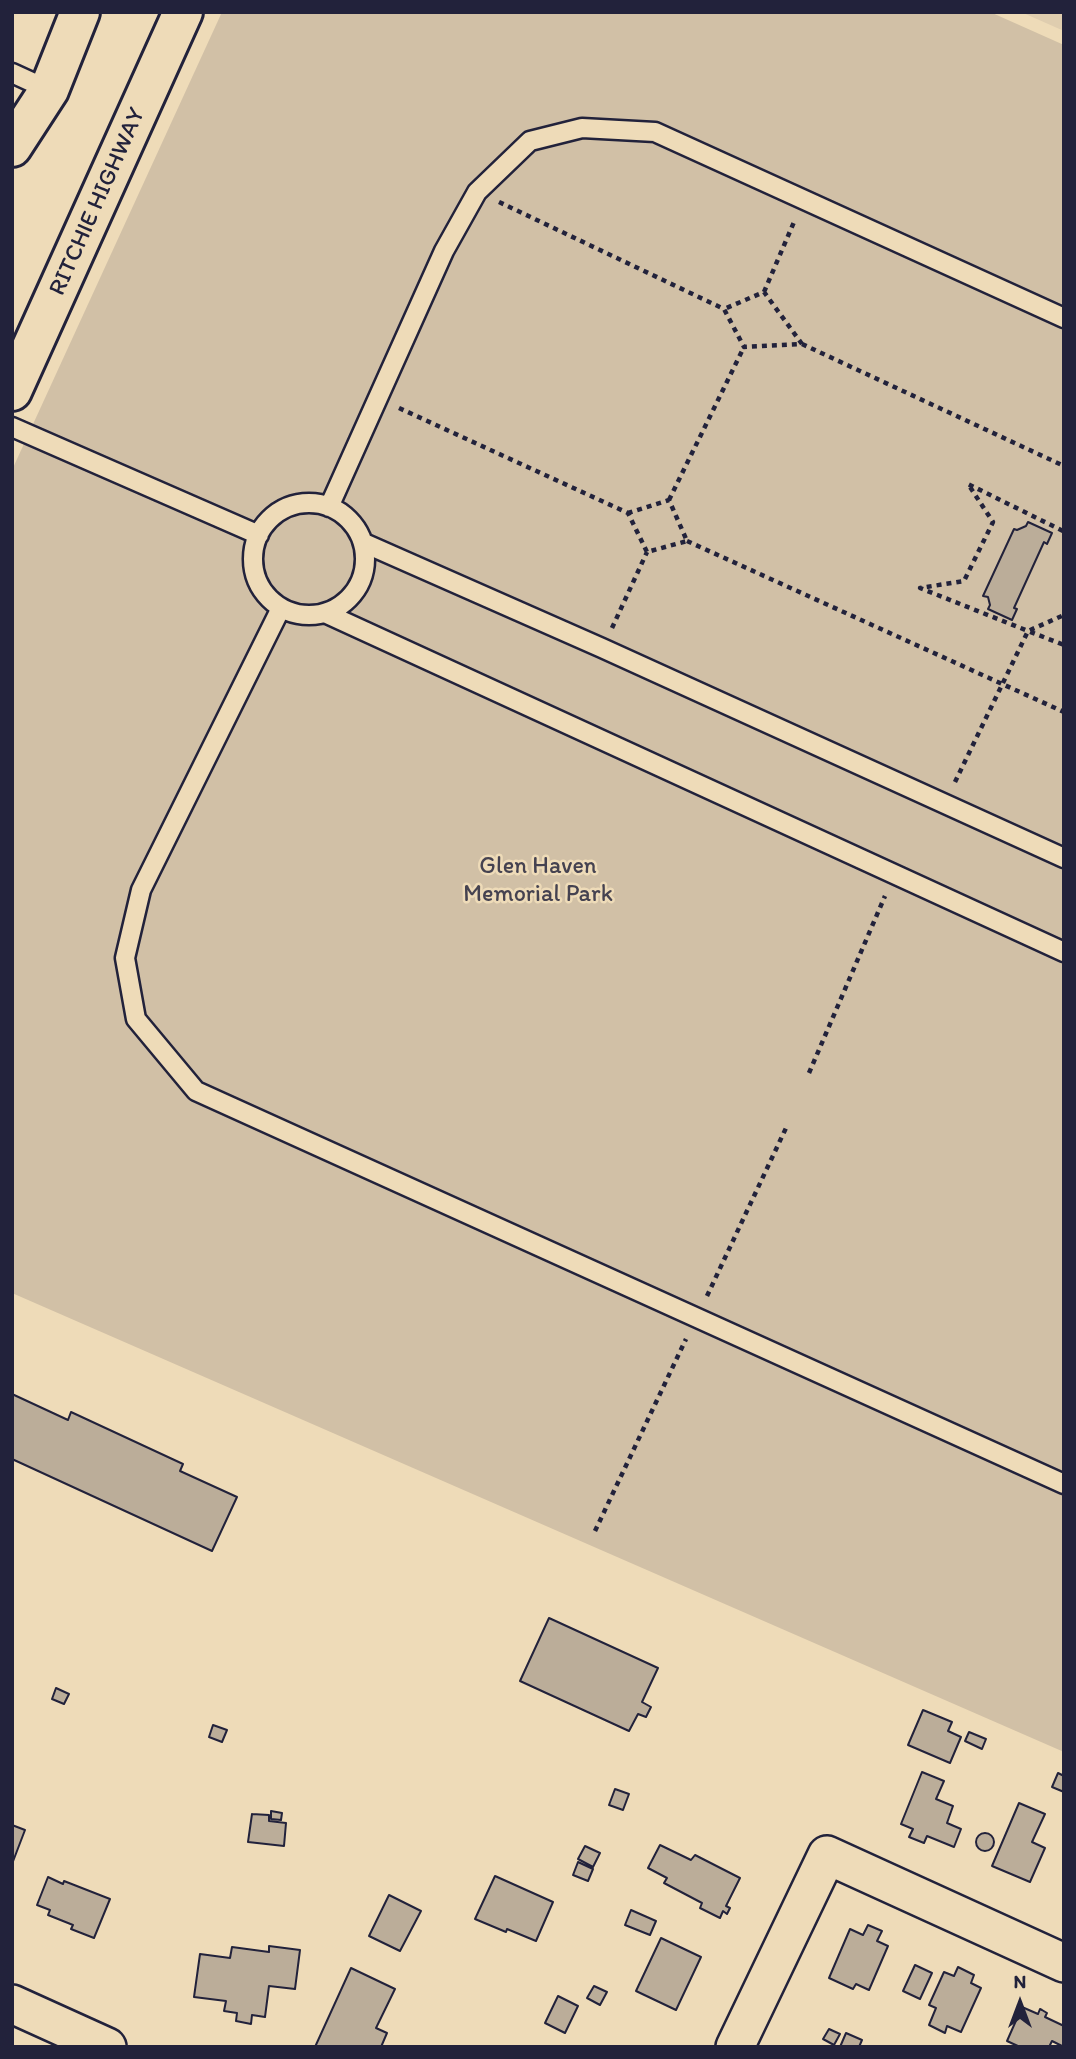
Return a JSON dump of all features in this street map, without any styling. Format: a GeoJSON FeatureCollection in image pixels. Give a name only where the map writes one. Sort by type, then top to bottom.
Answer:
{"type":"FeatureCollection","features":[{"type":"Feature","properties":{"kind":"main road"},"geometry":{"type":"LineString","coordinates":[[12,147],[49,90],[80,12]]}},
{"type":"Feature","properties":{"kind":"main road","name":"RITCHIE HIGHWAY"},"geometry":{"type":"LineString","coordinates":[[12,391],[183,12]]}},
{"type":"Feature","properties":{"kind":"street"},"geometry":{"type":"LineString","coordinates":[[735,2047],[827,1855],[1064,1963]]}},
{"type":"Feature","properties":{"kind":"street"},"geometry":{"type":"LineString","coordinates":[[12,2004],[103,2046]]}},
{"type":"Feature","properties":{"kind":"lane"},"geometry":{"type":"LineString","coordinates":[[12,73],[49,90]]}},
{"type":"Feature","properties":{"kind":"lane"},"geometry":{"type":"LineString","coordinates":[[329,507],[444,251],[477,192],[530,141],[582,128],[655,132],[1064,318]]}},
{"type":"Feature","properties":{"kind":"lane"},"geometry":{"type":"LineString","coordinates":[[12,427],[259,535]]}},
{"type":"Feature","properties":{"kind":"lane"},"geometry":{"type":"LineString","coordinates":[[313,503],[329,507],[344,515],[356,528],[364,543],[366,561],[363,578],[354,594],[341,606],[325,613],[295,614],[268,598],[259,584],[253,551],[268,521],[289,508],[313,503]]}},
{"type":"Feature","properties":{"kind":"lane"},"geometry":{"type":"LineString","coordinates":[[364,543],[603,648],[1064,858]]}},
{"type":"Feature","properties":{"kind":"lane"},"geometry":{"type":"LineString","coordinates":[[281,608],[141,890],[125,958],[136,1019],[196,1091],[1064,1484]]}},
{"type":"Feature","properties":{"kind":"lane"},"geometry":{"type":"LineString","coordinates":[[325,613],[1064,952]]}},
{"type":"Feature","properties":{"kind":"path"},"geometry":{"type":"LineString","coordinates":[[477,192],[724,309],[744,346]]}},
{"type":"Feature","properties":{"kind":"path"},"geometry":{"type":"LineString","coordinates":[[724,309],[764,292],[803,200]]}},
{"type":"Feature","properties":{"kind":"path"},"geometry":{"type":"LineString","coordinates":[[764,292],[802,344]]}},
{"type":"Feature","properties":{"kind":"path"},"geometry":{"type":"LineString","coordinates":[[744,346],[802,344],[1064,466]]}},
{"type":"Feature","properties":{"kind":"path"},"geometry":{"type":"LineString","coordinates":[[628,513],[669,500],[744,346]]}},
{"type":"Feature","properties":{"kind":"path"},"geometry":{"type":"LineString","coordinates":[[377,398],[628,513],[647,552]]}},
{"type":"Feature","properties":{"kind":"path"},"geometry":{"type":"LineString","coordinates":[[1064,531],[968,484],[993,522],[964,581],[920,588],[1064,645]]}},
{"type":"Feature","properties":{"kind":"path"},"geometry":{"type":"LineString","coordinates":[[669,500],[687,541]]}},
{"type":"Feature","properties":{"kind":"path"},"geometry":{"type":"LineString","coordinates":[[647,552],[687,541],[1064,712]]}},
{"type":"Feature","properties":{"kind":"path"},"geometry":{"type":"LineString","coordinates":[[603,648],[647,552]]}},
{"type":"Feature","properties":{"kind":"path"},"geometry":{"type":"LineString","coordinates":[[945,803],[1028,631],[1064,615]]}},
{"type":"Feature","properties":{"kind":"path"},"geometry":{"type":"LineString","coordinates":[[808,1073],[894,876]]}},
{"type":"Feature","properties":{"kind":"shaded area"},"geometry":{"type":"Polygon","coordinates":[[[1021,12],[1064,12],[1064,31],[1021,12]]]}},
{"type":"Feature","properties":{"kind":"green space","name":"Glen Haven Memorial Park"},"geometry":{"type":"Polygon","coordinates":[[[222,12],[990,12],[1064,45],[1064,1752],[12,1293],[12,470],[222,12]]]}},
{"type":"Feature","properties":{"kind":"building"},"geometry":{"type":"Polygon","coordinates":[[[1028,522],[1052,533],[1047,544],[1044,542],[1014,608],[1017,609],[1012,620],[988,609],[988,597],[983,596],[1014,529],[1026,526],[1028,522]]]}},
{"type":"Feature","properties":{"kind":"building"},"geometry":{"type":"Polygon","coordinates":[[[12,1394],[68,1420],[71,1412],[183,1464],[180,1471],[237,1497],[212,1551],[12,1459],[12,1394]]]}},
{"type":"Feature","properties":{"kind":"building"},"geometry":{"type":"Polygon","coordinates":[[[549,1618],[658,1668],[642,1702],[651,1707],[646,1717],[638,1714],[629,1731],[520,1681],[549,1618]]]}},
{"type":"Feature","properties":{"kind":"building"},"geometry":{"type":"Polygon","coordinates":[[[56,1688],[69,1694],[64,1704],[52,1699],[56,1688]]]}},
{"type":"Feature","properties":{"kind":"building"},"geometry":{"type":"Polygon","coordinates":[[[923,1710],[952,1722],[948,1731],[961,1737],[950,1763],[908,1745],[923,1710]]]}},
{"type":"Feature","properties":{"kind":"building"},"geometry":{"type":"Polygon","coordinates":[[[213,1725],[227,1730],[222,1742],[209,1737],[213,1725]]]}},
{"type":"Feature","properties":{"kind":"building"},"geometry":{"type":"Polygon","coordinates":[[[969,1732],[986,1739],[982,1749],[965,1741],[969,1732]]]}},
{"type":"Feature","properties":{"kind":"building"},"geometry":{"type":"Polygon","coordinates":[[[922,1772],[944,1781],[936,1799],[953,1806],[947,1823],[961,1829],[954,1847],[927,1836],[924,1843],[909,1837],[913,1829],[901,1824],[922,1772]]]}},
{"type":"Feature","properties":{"kind":"building"},"geometry":{"type":"Polygon","coordinates":[[[1058,1773],[1064,1776],[1064,1792],[1052,1787],[1058,1773]]]}},
{"type":"Feature","properties":{"kind":"building"},"geometry":{"type":"Polygon","coordinates":[[[615,1789],[629,1794],[623,1810],[609,1805],[615,1789]]]}},
{"type":"Feature","properties":{"kind":"building"},"geometry":{"type":"Polygon","coordinates":[[[1019,1803],[1045,1814],[1032,1842],[1045,1848],[1030,1882],[992,1866],[1019,1803]]]}},
{"type":"Feature","properties":{"kind":"building"},"geometry":{"type":"Polygon","coordinates":[[[271,1811],[282,1813],[281,1820],[271,1819],[271,1811]]]}},
{"type":"Feature","properties":{"kind":"building"},"geometry":{"type":"Polygon","coordinates":[[[252,1814],[269,1815],[269,1821],[286,1823],[284,1846],[248,1842],[252,1814]]]}},
{"type":"Feature","properties":{"kind":"building"},"geometry":{"type":"Polygon","coordinates":[[[12,1825],[25,1830],[12,1864],[12,1825]]]}},
{"type":"Feature","properties":{"kind":"building"},"geometry":{"type":"Polygon","coordinates":[[[985,1833],[991,1836],[994,1842],[991,1848],[985,1851],[979,1848],[976,1842],[979,1836],[985,1833]]]}},
{"type":"Feature","properties":{"kind":"building"},"geometry":{"type":"Polygon","coordinates":[[[660,1845],[691,1860],[695,1855],[740,1878],[726,1906],[730,1908],[727,1914],[723,1911],[720,1918],[700,1908],[702,1903],[664,1883],[667,1878],[648,1868],[660,1845]]]}},
{"type":"Feature","properties":{"kind":"building"},"geometry":{"type":"Polygon","coordinates":[[[585,1846],[600,1853],[593,1867],[578,1859],[585,1846]]]}},
{"type":"Feature","properties":{"kind":"building"},"geometry":{"type":"Polygon","coordinates":[[[578,1862],[593,1869],[588,1881],[573,1875],[578,1862]]]}},
{"type":"Feature","properties":{"kind":"building"},"geometry":{"type":"Polygon","coordinates":[[[495,1876],[553,1902],[536,1941],[475,1919],[495,1876]]]}},
{"type":"Feature","properties":{"kind":"building"},"geometry":{"type":"Polygon","coordinates":[[[48,1877],[110,1899],[94,1938],[71,1929],[73,1925],[48,1915],[50,1910],[37,1905],[48,1877]]]}},
{"type":"Feature","properties":{"kind":"building"},"geometry":{"type":"Polygon","coordinates":[[[389,1895],[421,1911],[400,1951],[369,1936],[389,1895]]]}},
{"type":"Feature","properties":{"kind":"building"},"geometry":{"type":"Polygon","coordinates":[[[631,1910],[656,1921],[650,1935],[625,1925],[631,1910]]]}},
{"type":"Feature","properties":{"kind":"building"},"geometry":{"type":"Polygon","coordinates":[[[868,1925],[882,1931],[877,1941],[888,1946],[869,1990],[856,1984],[853,1989],[829,1978],[850,1929],[863,1935],[868,1925]]]}},
{"type":"Feature","properties":{"kind":"building"},"geometry":{"type":"Polygon","coordinates":[[[661,1938],[701,1957],[676,2010],[636,1991],[661,1938]]]}},
{"type":"Feature","properties":{"kind":"building"},"geometry":{"type":"Polygon","coordinates":[[[269,1946],[300,1950],[295,1989],[269,1986],[265,2017],[252,2015],[251,2024],[236,2021],[237,2013],[224,2011],[226,2001],[194,1997],[200,1954],[230,1958],[232,1947],[269,1952],[269,1946]]]}},
{"type":"Feature","properties":{"kind":"building"},"geometry":{"type":"Polygon","coordinates":[[[915,1965],[932,1973],[920,1999],[903,1991],[915,1965]]]}},
{"type":"Feature","properties":{"kind":"building"},"geometry":{"type":"Polygon","coordinates":[[[958,1967],[974,1975],[971,1983],[981,1988],[961,2032],[947,2026],[945,2033],[929,2025],[936,2008],[929,2005],[944,1972],[954,1976],[958,1967]]]}},
{"type":"Feature","properties":{"kind":"building"},"geometry":{"type":"Polygon","coordinates":[[[351,1968],[395,1989],[376,2028],[387,2033],[381,2047],[315,2047],[351,1968]]]}},
{"type":"Feature","properties":{"kind":"building"},"geometry":{"type":"Polygon","coordinates":[[[594,1986],[607,1992],[600,2005],[587,1998],[594,1986]]]}},
{"type":"Feature","properties":{"kind":"building"},"geometry":{"type":"Polygon","coordinates":[[[558,1996],[578,2006],[565,2033],[545,2023],[558,1996]]]}},
{"type":"Feature","properties":{"kind":"building"},"geometry":{"type":"Polygon","coordinates":[[[1022,2007],[1038,2014],[1040,2009],[1047,2013],[1045,2017],[1064,2026],[1064,2047],[1052,2041],[1049,2047],[1020,2047],[1007,2041],[1022,2007]]]}},
{"type":"Feature","properties":{"kind":"building"},"geometry":{"type":"Polygon","coordinates":[[[829,2029],[840,2034],[834,2045],[823,2039],[829,2029]]]}},
{"type":"Feature","properties":{"kind":"building"},"geometry":{"type":"Polygon","coordinates":[[[846,2033],[862,2040],[859,2047],[840,2047],[846,2033]]]}}]}
